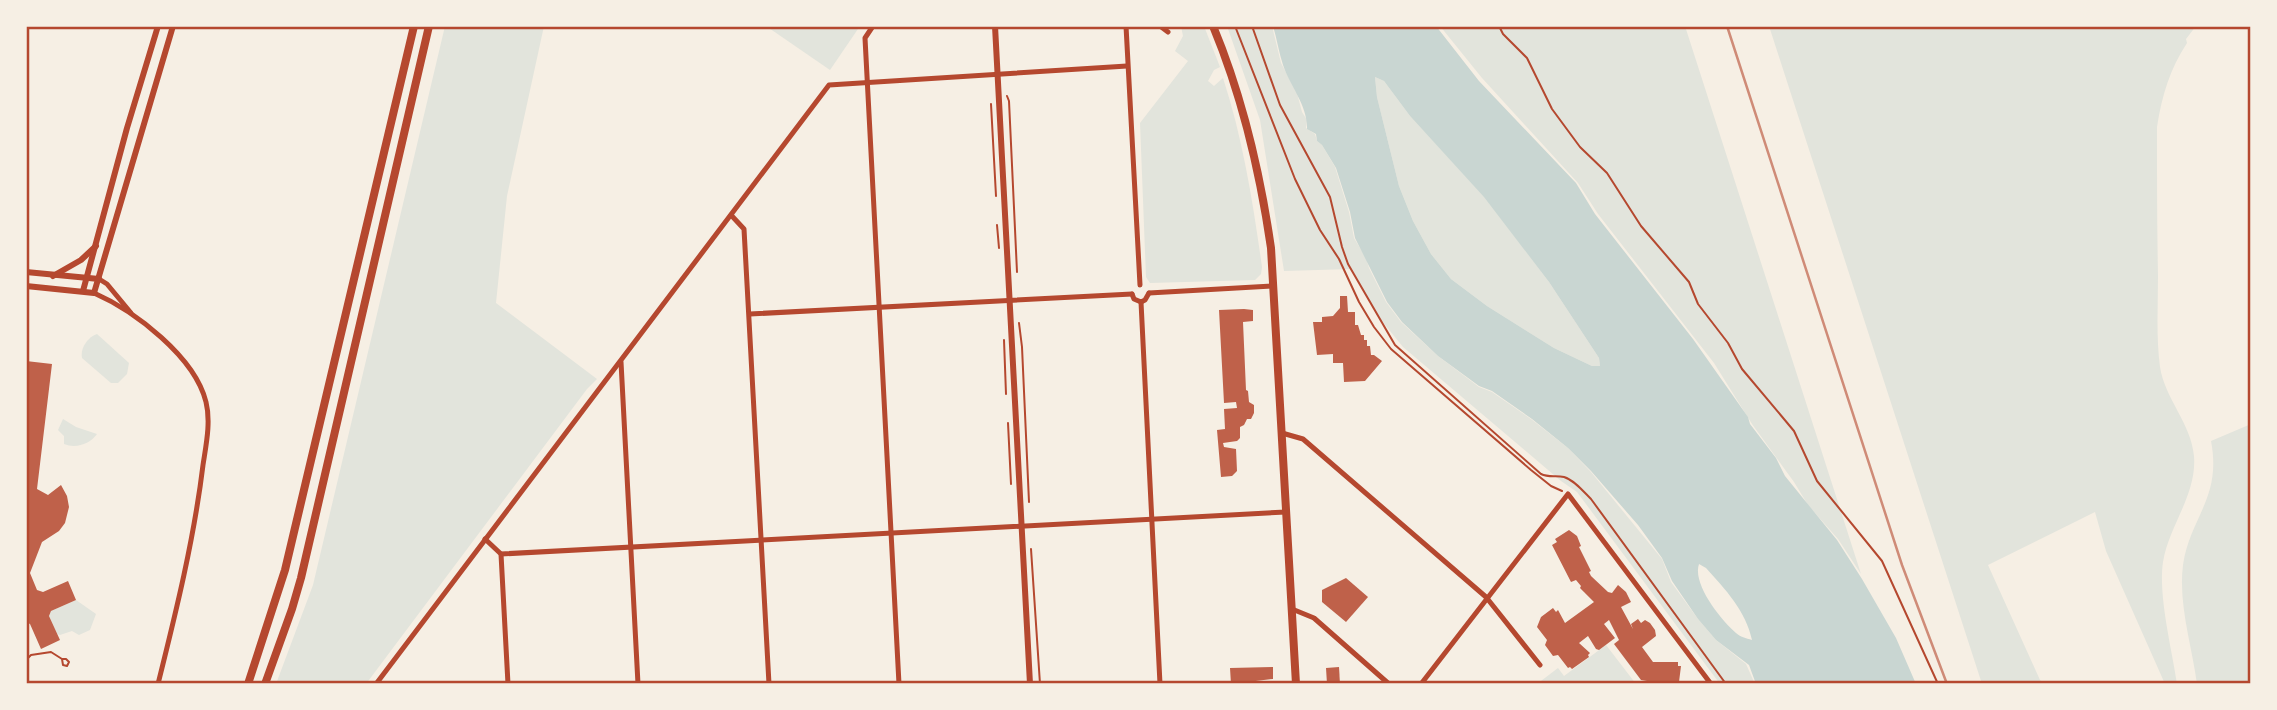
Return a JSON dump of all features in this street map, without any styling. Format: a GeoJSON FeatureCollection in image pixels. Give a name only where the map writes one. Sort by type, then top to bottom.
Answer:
{"type":"FeatureCollection","features":[{"type":"Feature","properties":{"kind":"main road"},"geometry":{"type":"LineString","coordinates":[[248,684],[285,570],[414,26]]}},
{"type":"Feature","properties":{"kind":"main road"},"geometry":{"type":"LineString","coordinates":[[265,684],[301,578],[429,26]]}},
{"type":"Feature","properties":{"kind":"main road"},"geometry":{"type":"LineString","coordinates":[[1213,26],[1242,107],[1263,189],[1271,248],[1296,684]]}},
{"type":"Feature","properties":{"kind":"street"},"geometry":{"type":"LineString","coordinates":[[83,292],[127,128],[158,26]]}},
{"type":"Feature","properties":{"kind":"street"},"geometry":{"type":"LineString","coordinates":[[94,293],[173,26]]}},
{"type":"Feature","properties":{"kind":"street"},"geometry":{"type":"LineString","coordinates":[[873,26],[865,38],[899,684]]}},
{"type":"Feature","properties":{"kind":"street"},"geometry":{"type":"LineString","coordinates":[[995,26],[1030,684]]}},
{"type":"Feature","properties":{"kind":"street"},"geometry":{"type":"LineString","coordinates":[[1126,26],[1140,285]]}},
{"type":"Feature","properties":{"kind":"street"},"geometry":{"type":"LineString","coordinates":[[1160,26],[1168,32]]}},
{"type":"Feature","properties":{"kind":"street"},"geometry":{"type":"LineString","coordinates":[[376,684],[829,85],[1127,66]]}},
{"type":"Feature","properties":{"kind":"street"},"geometry":{"type":"LineString","coordinates":[[731,215],[744,229],[769,684]]}},
{"type":"Feature","properties":{"kind":"street"},"geometry":{"type":"LineString","coordinates":[[53,276],[81,260],[97,245]]}},
{"type":"Feature","properties":{"kind":"street"},"geometry":{"type":"LineString","coordinates":[[26,272],[99,279],[107,284],[136,318],[184,360],[198,381],[206,403],[208,428],[201,483],[180,594],[158,684]]}},
{"type":"Feature","properties":{"kind":"street"},"geometry":{"type":"LineString","coordinates":[[1140,285],[1147,288],[1149,293],[1146,300],[1141,302]]}},
{"type":"Feature","properties":{"kind":"street"},"geometry":{"type":"LineString","coordinates":[[1132,294],[1133,289],[1140,285]]}},
{"type":"Feature","properties":{"kind":"street"},"geometry":{"type":"LineString","coordinates":[[26,286],[94,293],[136,318]]}},
{"type":"Feature","properties":{"kind":"street"},"geometry":{"type":"LineString","coordinates":[[1149,293],[1273,286]]}},
{"type":"Feature","properties":{"kind":"street"},"geometry":{"type":"LineString","coordinates":[[750,314],[1132,294]]}},
{"type":"Feature","properties":{"kind":"street"},"geometry":{"type":"LineString","coordinates":[[1132,294],[1141,302]]}},
{"type":"Feature","properties":{"kind":"street"},"geometry":{"type":"LineString","coordinates":[[1141,302],[1160,684]]}},
{"type":"Feature","properties":{"kind":"street"},"geometry":{"type":"LineString","coordinates":[[621,362],[638,684]]}},
{"type":"Feature","properties":{"kind":"street"},"geometry":{"type":"LineString","coordinates":[[1282,433],[1303,439],[1486,597],[1540,665]]}},
{"type":"Feature","properties":{"kind":"street"},"geometry":{"type":"LineString","coordinates":[[1421,684],[1568,494],[1711,684]]}},
{"type":"Feature","properties":{"kind":"street"},"geometry":{"type":"LineString","coordinates":[[501,554],[1286,512]]}},
{"type":"Feature","properties":{"kind":"street"},"geometry":{"type":"LineString","coordinates":[[485,539],[501,554],[508,684]]}},
{"type":"Feature","properties":{"kind":"street"},"geometry":{"type":"LineString","coordinates":[[1292,609],[1314,618],[1389,684]]}},
{"type":"Feature","properties":{"kind":"street"},"geometry":{"type":"LineString","coordinates":[[383,674],[384,684]]}},
{"type":"Feature","properties":{"kind":"path"},"geometry":{"type":"LineString","coordinates":[[1235,26],[1295,179],[1326,242],[1339,259],[1374,327],[1391,349],[1531,470],[1551,486],[1568,494]]}},
{"type":"Feature","properties":{"kind":"path"},"geometry":{"type":"LineString","coordinates":[[1252,26],[1280,105],[1330,197],[1348,264],[1395,345],[1541,474],[1569,479],[1591,499],[1726,684]]}},
{"type":"Feature","properties":{"kind":"path"},"geometry":{"type":"LineString","coordinates":[[1499,26],[1503,34],[1527,58],[1552,109],[1580,147],[1607,173],[1641,226],[1689,282],[1698,304],[1728,343],[1742,369],[1794,431],[1817,481],[1882,561],[1938,684]]}},
{"type":"Feature","properties":{"kind":"path"},"geometry":{"type":"LineString","coordinates":[[1005,91],[1009,101],[1016,276]]}},
{"type":"Feature","properties":{"kind":"path"},"geometry":{"type":"LineString","coordinates":[[1017,318],[1022,347],[1030,498],[1028,505]]}},
{"type":"Feature","properties":{"kind":"path"},"geometry":{"type":"LineString","coordinates":[[1030,545],[1040,684]]}},
{"type":"Feature","properties":{"kind":"path"},"geometry":{"type":"LineString","coordinates":[[26,652],[29,656]]}},
{"type":"Feature","properties":{"kind":"path"},"geometry":{"type":"LineString","coordinates":[[26,660],[29,656],[51,652],[62,659]]}},
{"type":"Feature","properties":{"kind":"shaded area"},"geometry":{"type":"Polygon","coordinates":[[[445,26],[544,26],[507,196],[496,303],[597,379],[366,684],[276,684],[313,585],[445,26]]]}},
{"type":"Feature","properties":{"kind":"shaded area"},"geometry":{"type":"Polygon","coordinates":[[[766,26],[860,26],[830,70],[766,26]]]}},
{"type":"Feature","properties":{"kind":"shaded area"},"geometry":{"type":"Polygon","coordinates":[[[1181,26],[1204,26],[1220,67],[1214,70],[1208,81],[1214,86],[1223,78],[1230,101],[1247,171],[1262,267],[1261,274],[1255,280],[1150,283],[1146,277],[1140,123],[1188,61],[1175,51],[1183,36],[1181,26]]]}},
{"type":"Feature","properties":{"kind":"shaded area"},"geometry":{"type":"Polygon","coordinates":[[[1227,26],[1272,26],[1281,63],[1297,93],[1307,120],[1306,128],[1315,134],[1335,167],[1354,238],[1386,302],[1401,322],[1438,356],[1479,387],[1492,392],[1568,448],[1662,559],[1671,582],[1698,619],[1716,640],[1746,664],[1755,684],[1720,684],[1577,492],[1403,347],[1377,315],[1352,269],[1284,271],[1260,120],[1227,26]]]}},
{"type":"Feature","properties":{"kind":"shaded area"},"geometry":{"type":"Polygon","coordinates":[[[1273,26],[1436,26],[1479,81],[1576,183],[1595,214],[1693,339],[1776,458],[1785,476],[1837,540],[1896,638],[1916,684],[1756,684],[1749,665],[1716,640],[1698,619],[1672,581],[1662,558],[1638,525],[1591,471],[1532,419],[1438,356],[1402,322],[1387,302],[1355,238],[1336,168],[1317,141],[1316,134],[1307,129],[1305,112],[1283,65],[1273,26]],[[1375,77],[1377,97],[1399,186],[1413,221],[1431,254],[1451,279],[1487,306],[1554,348],[1592,366],[1600,366],[1599,358],[1549,282],[1484,197],[1410,116],[1384,81],[1375,77]],[[1699,564],[1700,581],[1716,611],[1738,634],[1752,640],[1745,619],[1734,601],[1706,568],[1699,564]]]}},
{"type":"Feature","properties":{"kind":"shaded area"},"geometry":{"type":"Polygon","coordinates":[[[1440,26],[1685,26],[1861,574],[1838,539],[1808,505],[1714,363],[1598,214],[1578,183],[1482,78],[1440,26]]]}},
{"type":"Feature","properties":{"kind":"shaded area"},"geometry":{"type":"Polygon","coordinates":[[[1769,26],[2196,26],[2186,39],[2187,43],[2171,73],[2157,127],[2160,367],[2167,390],[2188,433],[2194,456],[2191,484],[2163,562],[2162,590],[2177,684],[2165,684],[2106,551],[2095,512],[1988,565],[2044,684],[1982,684],[1769,26]]]}},
{"type":"Feature","properties":{"kind":"shaded area"},"geometry":{"type":"Polygon","coordinates":[[[1375,77],[1384,81],[1410,116],[1484,196],[1549,282],[1599,358],[1600,366],[1592,366],[1554,348],[1487,306],[1451,279],[1431,254],[1413,221],[1399,186],[1377,97],[1375,77]]]}},
{"type":"Feature","properties":{"kind":"shaded area"},"geometry":{"type":"Polygon","coordinates":[[[97,334],[129,363],[127,374],[118,383],[111,383],[82,358],[85,343],[97,334]]]}},
{"type":"Feature","properties":{"kind":"shaded area"},"geometry":{"type":"Polygon","coordinates":[[[63,419],[97,434],[82,445],[64,444],[64,436],[58,430],[63,419]]]}},
{"type":"Feature","properties":{"kind":"shaded area"},"geometry":{"type":"Polygon","coordinates":[[[2251,424],[2251,684],[2197,684],[2182,595],[2183,565],[2192,533],[2209,493],[2213,461],[2211,441],[2251,424]]]}},
{"type":"Feature","properties":{"kind":"shaded area"},"geometry":{"type":"Polygon","coordinates":[[[76,600],[96,614],[90,630],[79,635],[72,631],[57,634],[49,616],[51,611],[76,600]]]}},
{"type":"Feature","properties":{"kind":"shaded area"},"geometry":{"type":"Polygon","coordinates":[[[1606,645],[1636,684],[1537,684],[1558,668],[1564,676],[1606,645]]]}},
{"type":"Feature","properties":{"kind":"building"},"geometry":{"type":"Polygon","coordinates":[[[1340,296],[1347,296],[1348,312],[1355,312],[1355,325],[1358,325],[1361,335],[1364,335],[1364,340],[1367,340],[1371,355],[1382,361],[1365,381],[1344,382],[1343,363],[1333,363],[1333,354],[1317,355],[1313,322],[1322,322],[1322,317],[1333,316],[1340,308],[1340,296]]]}},
{"type":"Feature","properties":{"kind":"building"},"geometry":{"type":"Polygon","coordinates":[[[1219,310],[1253,310],[1253,321],[1243,322],[1246,390],[1249,402],[1254,405],[1254,413],[1251,419],[1247,419],[1240,427],[1240,438],[1237,441],[1223,443],[1224,447],[1236,449],[1237,471],[1232,476],[1221,477],[1217,430],[1225,429],[1224,409],[1237,408],[1236,402],[1224,403],[1219,310]]]}},
{"type":"Feature","properties":{"kind":"building"},"geometry":{"type":"Polygon","coordinates":[[[26,361],[52,364],[37,489],[48,495],[61,485],[69,507],[65,523],[59,531],[42,542],[30,573],[37,590],[43,592],[68,581],[76,600],[51,611],[49,616],[60,640],[41,649],[30,624],[26,622],[26,361]]]}},
{"type":"Feature","properties":{"kind":"building"},"geometry":{"type":"Polygon","coordinates":[[[1569,530],[1577,536],[1591,576],[1608,592],[1612,593],[1618,585],[1626,592],[1631,602],[1621,607],[1633,629],[1631,624],[1638,619],[1641,623],[1645,620],[1650,623],[1656,636],[1642,647],[1653,662],[1678,662],[1678,666],[1681,666],[1679,682],[1665,684],[1641,680],[1614,644],[1619,640],[1609,620],[1604,624],[1615,638],[1599,650],[1588,636],[1579,643],[1590,653],[1589,657],[1572,669],[1568,668],[1558,655],[1553,656],[1545,645],[1547,640],[1537,627],[1541,617],[1553,608],[1556,612],[1558,610],[1565,623],[1594,602],[1576,580],[1571,582],[1552,545],[1557,542],[1555,539],[1569,530]]]}},
{"type":"Feature","properties":{"kind":"building"},"geometry":{"type":"Polygon","coordinates":[[[1346,578],[1368,597],[1346,622],[1322,602],[1322,590],[1346,578]]]}},
{"type":"Feature","properties":{"kind":"building"},"geometry":{"type":"Polygon","coordinates":[[[1273,667],[1273,679],[1231,684],[1230,668],[1273,667]]]}},
{"type":"Feature","properties":{"kind":"building"},"geometry":{"type":"Polygon","coordinates":[[[1339,667],[1340,684],[1327,684],[1326,668],[1339,667]]]}},
{"type":"Feature","properties":{"kind":"railway"},"geometry":{"type":"LineString","coordinates":[[1727,26],[1902,565],[1947,684]]}}]}
